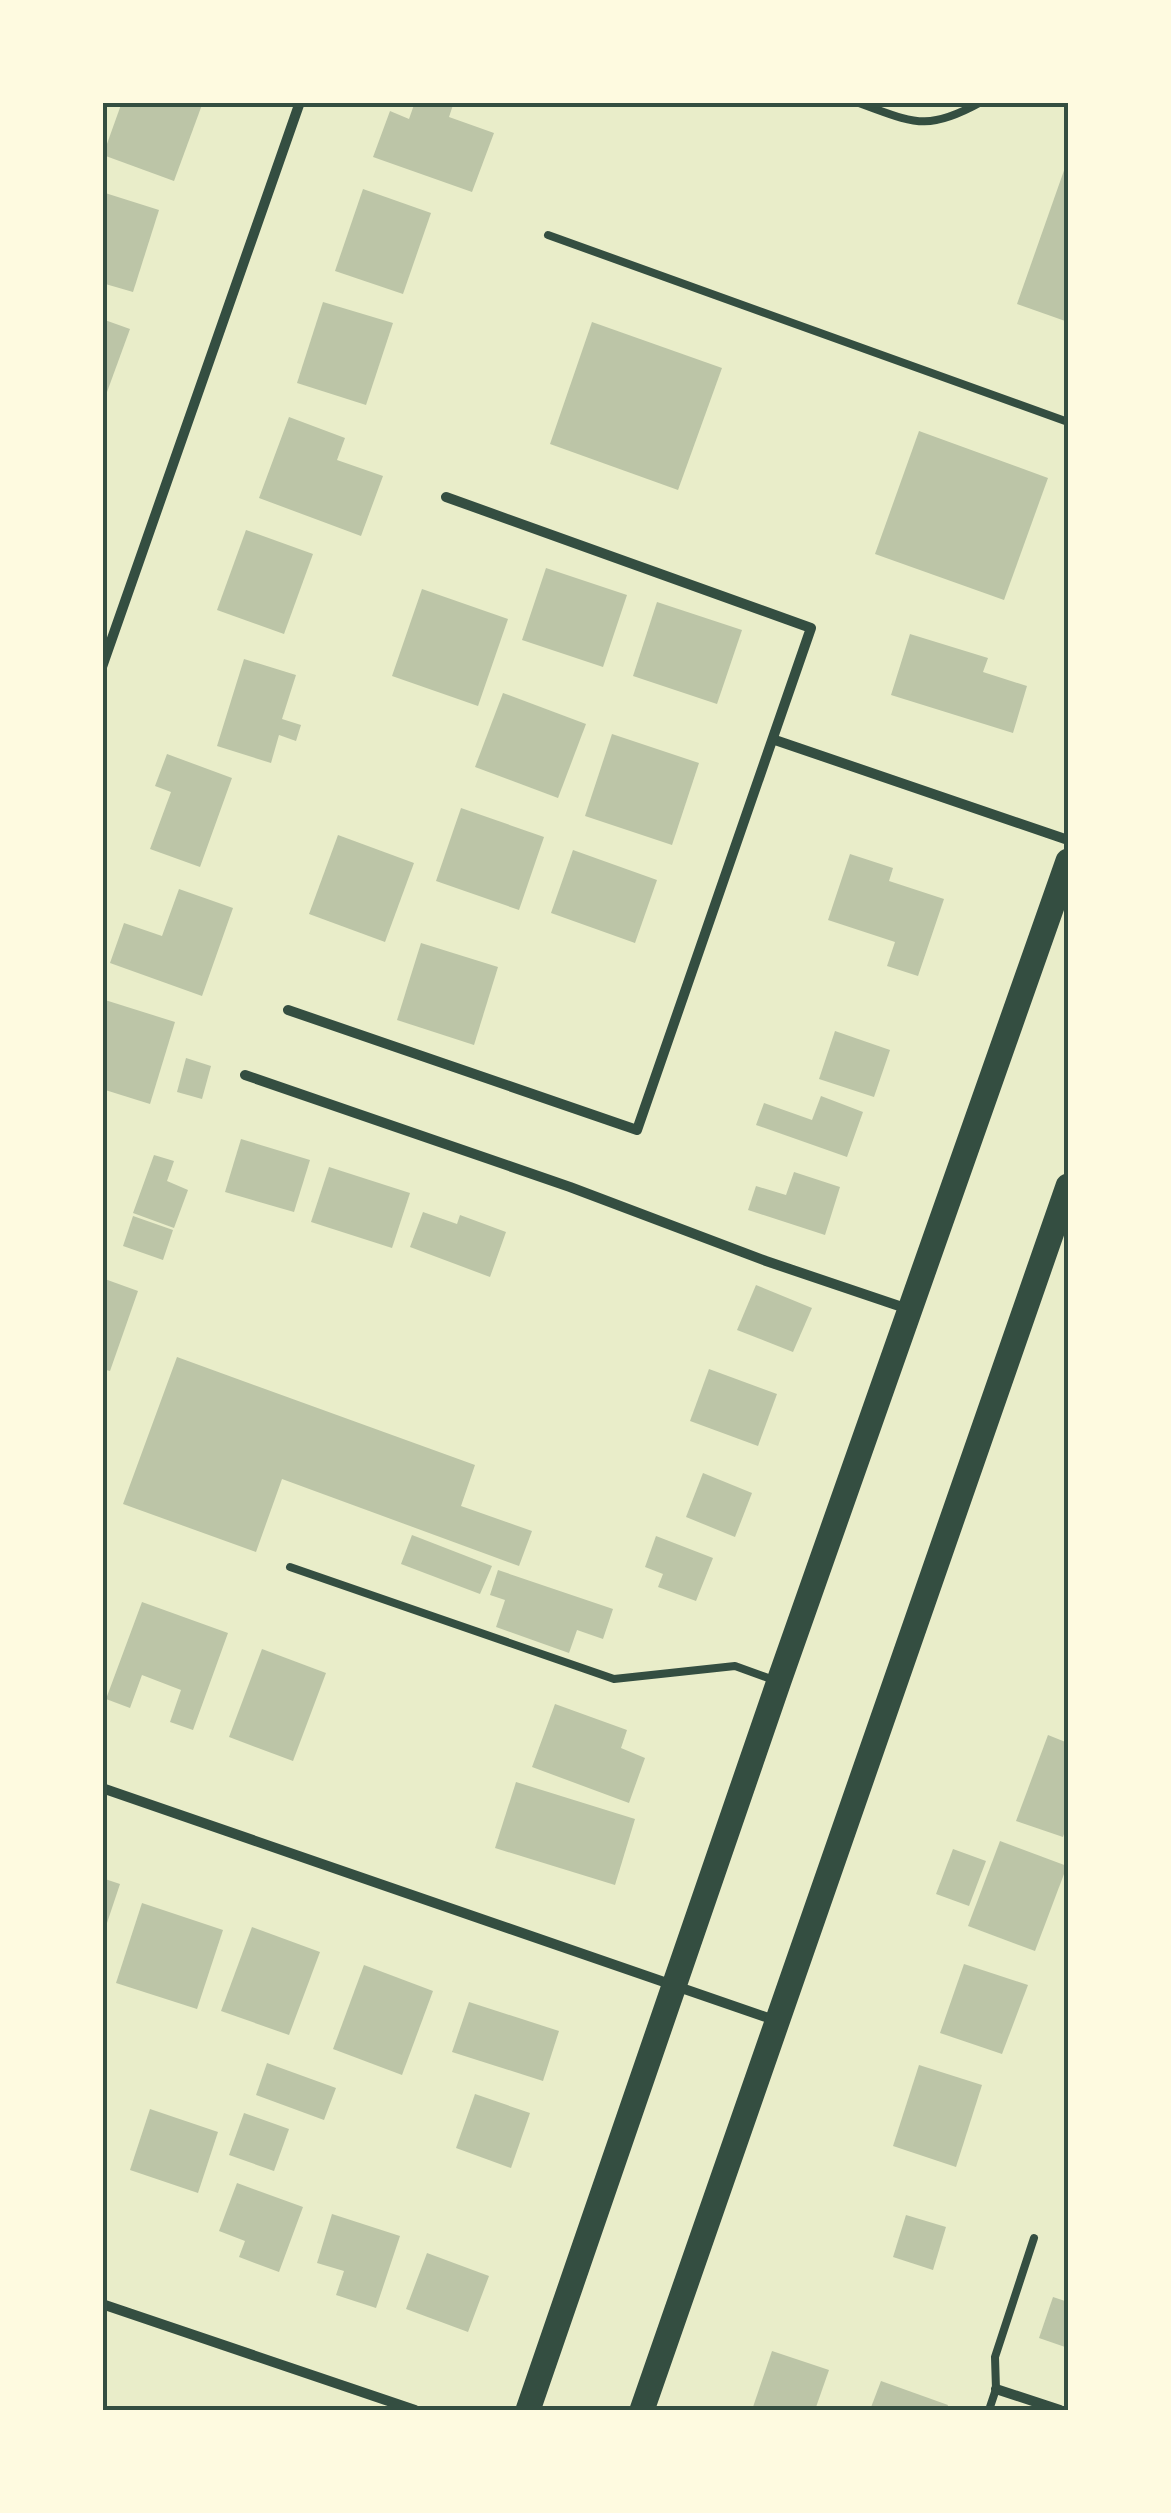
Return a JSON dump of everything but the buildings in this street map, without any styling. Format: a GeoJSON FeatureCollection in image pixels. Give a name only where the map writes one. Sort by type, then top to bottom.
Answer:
{"type":"FeatureCollection","features":[{"type":"Feature","properties":{"kind":"main road"},"geometry":{"type":"LineString","coordinates":[[528,2410],[1068,861]]}},
{"type":"Feature","properties":{"kind":"main road"},"geometry":{"type":"LineString","coordinates":[[642,2410],[1068,1186]]}},
{"type":"Feature","properties":{"kind":"street"},"geometry":{"type":"LineString","coordinates":[[103,665],[300,102]]}},
{"type":"Feature","properties":{"kind":"street"},"geometry":{"type":"LineString","coordinates":[[288,1010],[638,1130],[812,628],[446,498]]}},
{"type":"Feature","properties":{"kind":"street"},"geometry":{"type":"LineString","coordinates":[[775,740],[1068,840]]}},
{"type":"Feature","properties":{"kind":"street"},"geometry":{"type":"LineString","coordinates":[[244,1075],[912,1311]]}},
{"type":"Feature","properties":{"kind":"street"},"geometry":{"type":"LineString","coordinates":[[102,1788],[778,2021]]}},
{"type":"Feature","properties":{"kind":"street"},"geometry":{"type":"LineString","coordinates":[[102,2304],[414,2410]]}},
{"type":"Feature","properties":{"kind":"street"},"geometry":{"type":"LineString","coordinates":[[996,2389],[1060,2410]]}},
{"type":"Feature","properties":{"kind":"lane"},"geometry":{"type":"LineString","coordinates":[[856,102],[926,124],[956,116],[981,102]]}},
{"type":"Feature","properties":{"kind":"lane"},"geometry":{"type":"LineString","coordinates":[[548,235],[1068,422]]}},
{"type":"Feature","properties":{"kind":"lane"},"geometry":{"type":"LineString","coordinates":[[290,1567],[614,1679],[735,1666],[779,1681]]}},
{"type":"Feature","properties":{"kind":"lane"},"geometry":{"type":"LineString","coordinates":[[989,2410],[996,2389],[995,2357],[1034,2238]]}}]}
